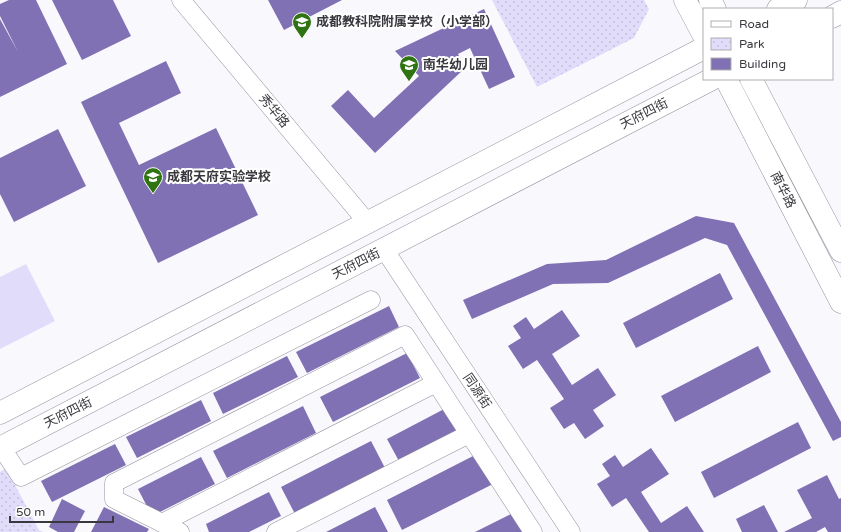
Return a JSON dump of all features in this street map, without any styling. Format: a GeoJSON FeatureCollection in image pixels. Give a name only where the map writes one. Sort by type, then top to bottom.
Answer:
{"type":"FeatureCollection","features":[{"type":"Feature","properties":{"kind":"main road"},"geometry":{"type":"LineString","coordinates":[[686,0],[703,34]]}},
{"type":"Feature","properties":{"kind":"main road"},"geometry":{"type":"LineString","coordinates":[[780,8],[796,0]]}},
{"type":"Feature","properties":{"kind":"main road"},"geometry":{"type":"LineString","coordinates":[[0,413],[703,49]]}},
{"type":"Feature","properties":{"kind":"main road","name":"天府四街"},"geometry":{"type":"LineString","coordinates":[[1,448],[710,80]]}},
{"type":"Feature","properties":{"kind":"main road","name":"南华路"},"geometry":{"type":"LineString","coordinates":[[727,80],[841,302]]}},
{"type":"Feature","properties":{"kind":"main road","name":"南华路"},"geometry":{"type":"LineString","coordinates":[[752,80],[841,252]]}},
{"type":"Feature","properties":{"kind":"street","name":"秀华路"},"geometry":{"type":"LineString","coordinates":[[181,0],[367,222]]}},
{"type":"Feature","properties":{"kind":"street","name":"同源街"},"geometry":{"type":"LineString","coordinates":[[384,249],[571,532]]}},
{"type":"Feature","properties":{"kind":"street"},"geometry":{"type":"LineString","coordinates":[[1,448],[21,477],[371,300]]}},
{"type":"Feature","properties":{"kind":"street"},"geometry":{"type":"LineString","coordinates":[[180,532],[114,498],[114,483],[405,335],[533,532]]}},
{"type":"Feature","properties":{"kind":"street"},"geometry":{"type":"LineString","coordinates":[[162,523],[436,383]]}},
{"type":"Feature","properties":{"kind":"street"},"geometry":{"type":"LineString","coordinates":[[276,532],[469,434]]}},
{"type":"Feature","properties":{"kind":"green space"},"geometry":{"type":"Polygon","coordinates":[[[492,0],[644,0],[649,9],[634,38],[537,87],[492,0]]]}},
{"type":"Feature","properties":{"kind":"green space"},"geometry":{"type":"Polygon","coordinates":[[[26,264],[55,321],[0,349],[0,277],[26,264]]]}},
{"type":"Feature","properties":{"kind":"green space"},"geometry":{"type":"Polygon","coordinates":[[[6,468],[39,530],[43,532],[0,532],[0,472],[6,468]]]}},
{"type":"Feature","properties":{"kind":"building"},"geometry":{"type":"Polygon","coordinates":[[[9,0],[36,0],[67,64],[0,97],[0,19],[18,52],[0,16],[0,4],[9,0]]]}},
{"type":"Feature","properties":{"kind":"building"},"geometry":{"type":"Polygon","coordinates":[[[52,0],[113,0],[131,36],[82,60],[52,0]]]}},
{"type":"Feature","properties":{"kind":"building"},"geometry":{"type":"Polygon","coordinates":[[[268,0],[342,0],[284,30],[268,0]]]}},
{"type":"Feature","properties":{"kind":"building"},"geometry":{"type":"Polygon","coordinates":[[[484,9],[515,77],[489,89],[470,48],[458,54],[465,68],[375,153],[331,106],[348,90],[374,118],[419,76],[395,51],[484,9]]]}},
{"type":"Feature","properties":{"kind":"building"},"geometry":{"type":"Polygon","coordinates":[[[166,61],[181,93],[119,123],[139,165],[216,128],[258,215],[158,263],[81,102],[166,61]]]}},
{"type":"Feature","properties":{"kind":"building"},"geometry":{"type":"Polygon","coordinates":[[[58,129],[86,186],[14,222],[0,194],[0,158],[58,129]]]}},
{"type":"Feature","properties":{"kind":"building"},"geometry":{"type":"Polygon","coordinates":[[[696,216],[734,223],[841,422],[841,437],[833,441],[727,245],[705,238],[608,283],[553,284],[472,319],[463,300],[547,264],[606,260],[696,216]]]}},
{"type":"Feature","properties":{"kind":"building"},"geometry":{"type":"Polygon","coordinates":[[[720,273],[733,299],[636,348],[623,323],[720,273]]]}},
{"type":"Feature","properties":{"kind":"building"},"geometry":{"type":"Polygon","coordinates":[[[389,306],[399,327],[307,373],[296,352],[389,306]]]}},
{"type":"Feature","properties":{"kind":"building"},"geometry":{"type":"Polygon","coordinates":[[[562,310],[580,336],[552,354],[572,385],[598,368],[616,395],[593,410],[604,426],[585,439],[574,423],[564,429],[550,408],[564,399],[537,360],[523,369],[508,346],[521,338],[513,326],[526,317],[534,329],[562,310]]]}},
{"type":"Feature","properties":{"kind":"building"},"geometry":{"type":"Polygon","coordinates":[[[758,346],[771,372],[675,422],[661,396],[758,346]]]}},
{"type":"Feature","properties":{"kind":"building"},"geometry":{"type":"Polygon","coordinates":[[[407,353],[420,378],[333,422],[320,397],[407,353]]]}},
{"type":"Feature","properties":{"kind":"building"},"geometry":{"type":"Polygon","coordinates":[[[287,356],[298,377],[223,414],[213,393],[287,356]]]}},
{"type":"Feature","properties":{"kind":"building"},"geometry":{"type":"Polygon","coordinates":[[[201,400],[211,421],[137,458],[126,437],[201,400]]]}},
{"type":"Feature","properties":{"kind":"building"},"geometry":{"type":"Polygon","coordinates":[[[303,406],[316,433],[227,478],[213,451],[303,406]]]}},
{"type":"Feature","properties":{"kind":"building"},"geometry":{"type":"Polygon","coordinates":[[[448,407],[461,432],[400,463],[387,439],[448,407]]]}},
{"type":"Feature","properties":{"kind":"building"},"geometry":{"type":"Polygon","coordinates":[[[798,422],[811,448],[714,498],[701,472],[798,422]]]}},
{"type":"Feature","properties":{"kind":"building"},"geometry":{"type":"Polygon","coordinates":[[[371,441],[385,468],[295,514],[281,487],[371,441]]]}},
{"type":"Feature","properties":{"kind":"building"},"geometry":{"type":"Polygon","coordinates":[[[115,444],[126,465],[52,502],[41,481],[115,444]]]}},
{"type":"Feature","properties":{"kind":"building"},"geometry":{"type":"Polygon","coordinates":[[[651,448],[669,474],[641,492],[661,523],[687,506],[704,532],[649,532],[626,498],[612,507],[597,484],[610,476],[602,464],[615,455],[623,467],[651,448]]]}},
{"type":"Feature","properties":{"kind":"building"},"geometry":{"type":"Polygon","coordinates":[[[477,454],[493,484],[402,530],[387,500],[477,454]]]}},
{"type":"Feature","properties":{"kind":"building"},"geometry":{"type":"Polygon","coordinates":[[[201,457],[215,484],[152,516],[138,489],[201,457]]]}},
{"type":"Feature","properties":{"kind":"building"},"geometry":{"type":"Polygon","coordinates":[[[827,475],[839,499],[841,498],[841,532],[828,532],[825,527],[816,532],[784,532],[812,518],[797,490],[827,475]]]}},
{"type":"Feature","properties":{"kind":"building"},"geometry":{"type":"Polygon","coordinates":[[[269,492],[281,516],[249,532],[209,532],[206,524],[269,492]]]}},
{"type":"Feature","properties":{"kind":"building"},"geometry":{"type":"Polygon","coordinates":[[[62,499],[85,511],[74,532],[58,532],[49,527],[62,499]]]}},
{"type":"Feature","properties":{"kind":"building"},"geometry":{"type":"Polygon","coordinates":[[[764,505],[778,532],[742,532],[736,519],[764,505]]]}},
{"type":"Feature","properties":{"kind":"building"},"geometry":{"type":"Polygon","coordinates":[[[104,507],[149,529],[147,532],[91,532],[104,507]]]}},
{"type":"Feature","properties":{"kind":"building"},"geometry":{"type":"Polygon","coordinates":[[[375,507],[388,532],[326,532],[375,507]]]}},
{"type":"Feature","properties":{"kind":"building"},"geometry":{"type":"Polygon","coordinates":[[[513,513],[523,532],[475,532],[513,513]]]}},
{"type":"Feature","properties":{"kind":"place","name":"成都教科院附属学校（小学部）"},"geometry":{"type":"Point","coordinates":[302,39]}},
{"type":"Feature","properties":{"kind":"place","name":"南华幼儿园"},"geometry":{"type":"Point","coordinates":[409,82]}},
{"type":"Feature","properties":{"kind":"place","name":"成都天府实验学校"},"geometry":{"type":"Point","coordinates":[153,194]}}]}
